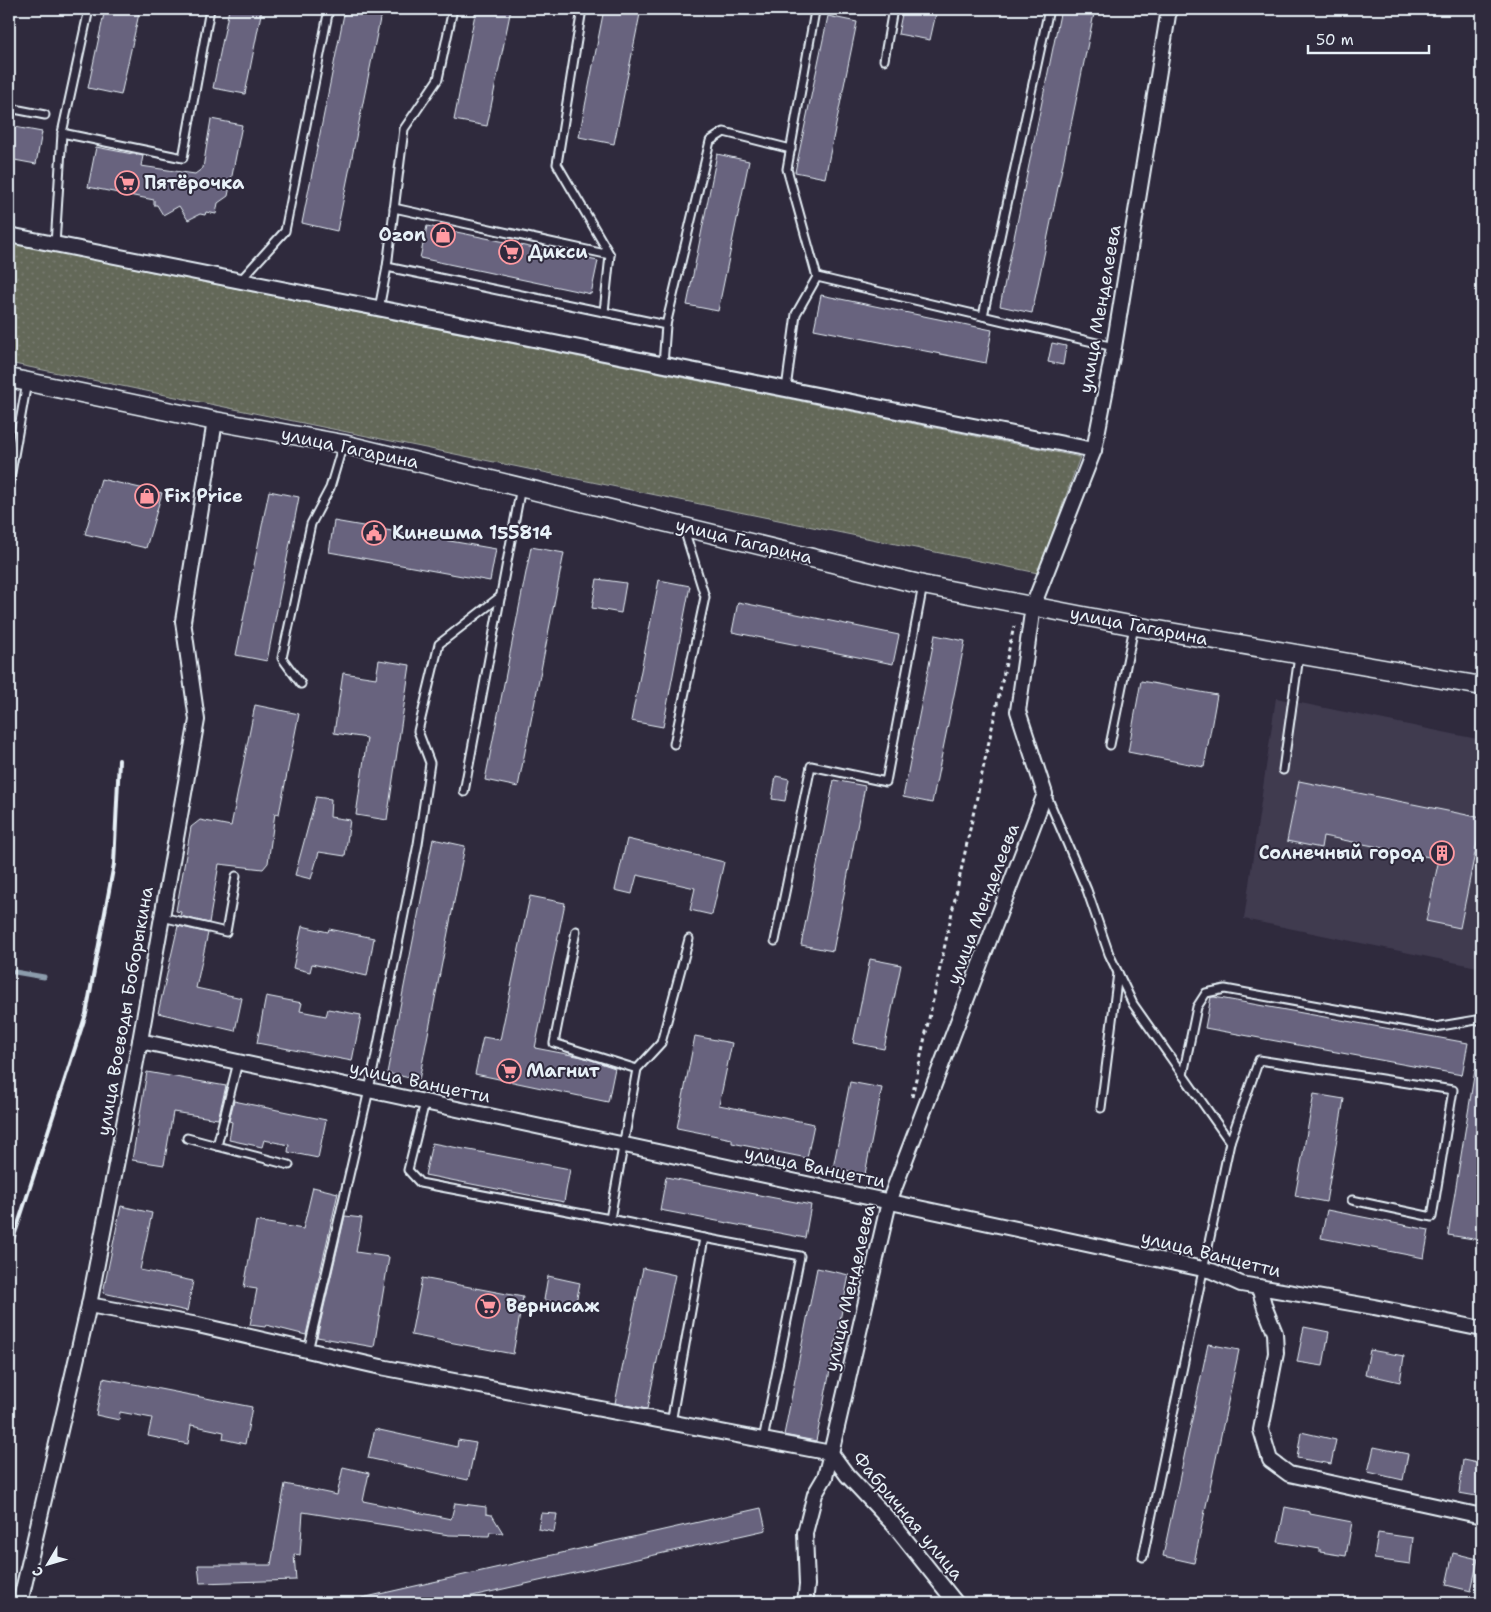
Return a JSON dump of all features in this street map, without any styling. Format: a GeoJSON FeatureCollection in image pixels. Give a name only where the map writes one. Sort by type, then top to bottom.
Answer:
{"type":"FeatureCollection","features":[{"type":"Feature","properties":{"kind":"street","name":"улица Менделеева"},"geometry":{"type":"LineString","coordinates":[[805,1603],[807,1585],[805,1533],[815,1494],[825,1477],[889,1202],[1045,794],[1018,711],[1026,604],[1094,450],[1114,347],[1169,9]]}},
{"type":"Feature","properties":{"kind":"street"},"geometry":{"type":"LineString","coordinates":[[9,236],[1094,450]]}},
{"type":"Feature","properties":{"kind":"street","name":"улица Гагарина"},"geometry":{"type":"LineString","coordinates":[[9,378],[215,421],[343,444],[923,585],[1300,656],[1482,686]]}},
{"type":"Feature","properties":{"kind":"street","name":"улица Воеводы Боборыкина"},"geometry":{"type":"LineString","coordinates":[[20,1603],[89,1304],[140,1041],[197,720],[183,620],[215,421]]}},
{"type":"Feature","properties":{"kind":"street","name":"улица Ванцетти"},"geometry":{"type":"LineString","coordinates":[[140,1041],[1203,1269],[1241,1284],[1384,1309],[1482,1329]]}},
{"type":"Feature","properties":{"kind":"street"},"geometry":{"type":"LineString","coordinates":[[1259,1287],[1265,1308],[1276,1333],[1276,1353],[1262,1430],[1270,1460],[1289,1474],[1482,1516]]}},
{"type":"Feature","properties":{"kind":"street"},"geometry":{"type":"LineString","coordinates":[[89,1304],[198,1325],[382,1368],[831,1453]]}},
{"type":"Feature","properties":{"kind":"street","name":"Фабричная улица"},"geometry":{"type":"LineString","coordinates":[[831,1453],[847,1475],[894,1524],[956,1603]]}},
{"type":"Feature","properties":{"kind":"lane"},"geometry":{"type":"LineString","coordinates":[[55,244],[62,133],[89,9]]}},
{"type":"Feature","properties":{"kind":"lane"},"geometry":{"type":"LineString","coordinates":[[62,133],[183,158],[210,9]]}},
{"type":"Feature","properties":{"kind":"lane"},"geometry":{"type":"LineString","coordinates":[[240,281],[285,231],[329,9]]}},
{"type":"Feature","properties":{"kind":"lane"},"geometry":{"type":"LineString","coordinates":[[379,309],[387,267],[404,129],[438,79],[453,9]]}},
{"type":"Feature","properties":{"kind":"lane"},"geometry":{"type":"LineString","coordinates":[[582,9],[557,164],[610,255],[604,312]]}},
{"type":"Feature","properties":{"kind":"lane"},"geometry":{"type":"LineString","coordinates":[[884,60],[893,9]]}},
{"type":"Feature","properties":{"kind":"lane"},"geometry":{"type":"LineString","coordinates":[[983,316],[1049,9]]}},
{"type":"Feature","properties":{"kind":"lane"},"geometry":{"type":"LineString","coordinates":[[786,389],[796,314],[817,276],[787,169],[814,11]]}},
{"type":"Feature","properties":{"kind":"lane"},"geometry":{"type":"LineString","coordinates":[[9,108],[45,116]]}},
{"type":"Feature","properties":{"kind":"lane"},"geometry":{"type":"LineString","coordinates":[[663,365],[666,325],[710,141],[724,132],[791,149]]}},
{"type":"Feature","properties":{"kind":"lane"},"geometry":{"type":"LineString","coordinates":[[394,208],[610,255]]}},
{"type":"Feature","properties":{"kind":"lane"},"geometry":{"type":"LineString","coordinates":[[387,267],[666,325]]}},
{"type":"Feature","properties":{"kind":"lane"},"geometry":{"type":"LineString","coordinates":[[817,276],[1114,347]]}},
{"type":"Feature","properties":{"kind":"lane"},"geometry":{"type":"LineString","coordinates":[[9,484],[27,382]]}},
{"type":"Feature","properties":{"kind":"lane"},"geometry":{"type":"LineString","coordinates":[[301,684],[282,658],[311,524],[330,488],[343,444]]}},
{"type":"Feature","properties":{"kind":"lane"},"geometry":{"type":"LineString","coordinates":[[464,792],[522,487]]}},
{"type":"Feature","properties":{"kind":"lane"},"geometry":{"type":"LineString","coordinates":[[674,744],[705,598],[683,526]]}},
{"type":"Feature","properties":{"kind":"lane"},"geometry":{"type":"LineString","coordinates":[[775,941],[811,766],[886,782],[923,585]]}},
{"type":"Feature","properties":{"kind":"lane"},"geometry":{"type":"LineString","coordinates":[[308,1351],[369,1090],[418,844],[430,763],[418,731],[440,644],[501,596]]}},
{"type":"Feature","properties":{"kind":"lane"},"geometry":{"type":"LineString","coordinates":[[1110,745],[1135,626]]}},
{"type":"Feature","properties":{"kind":"lane"},"geometry":{"type":"LineString","coordinates":[[1283,770],[1300,656]]}},
{"type":"Feature","properties":{"kind":"lane"},"geometry":{"type":"LineString","coordinates":[[1045,794],[1087,890],[1108,954],[1133,1004],[1230,1142]]}},
{"type":"Feature","properties":{"kind":"lane"},"geometry":{"type":"LineString","coordinates":[[162,917],[226,932],[236,876]]}},
{"type":"Feature","properties":{"kind":"lane"},"geometry":{"type":"LineString","coordinates":[[576,931],[554,1044],[637,1069]]}},
{"type":"Feature","properties":{"kind":"lane"},"geometry":{"type":"LineString","coordinates":[[610,1219],[637,1069],[661,1043],[689,939]]}},
{"type":"Feature","properties":{"kind":"lane"},"geometry":{"type":"LineString","coordinates":[[1101,1108],[1118,972]]}},
{"type":"Feature","properties":{"kind":"lane"},"geometry":{"type":"LineString","coordinates":[[1183,1075],[1197,1007],[1206,993],[1226,989],[1435,1027],[1482,1019]]}},
{"type":"Feature","properties":{"kind":"lane"},"geometry":{"type":"LineString","coordinates":[[1143,1557],[1230,1142],[1259,1060],[1453,1090],[1432,1217],[1352,1200]]}},
{"type":"Feature","properties":{"kind":"lane"},"geometry":{"type":"LineString","coordinates":[[217,1146],[238,1062]]}},
{"type":"Feature","properties":{"kind":"lane"},"geometry":{"type":"LineString","coordinates":[[425,1102],[408,1170],[420,1184],[800,1256],[763,1440]]}},
{"type":"Feature","properties":{"kind":"lane"},"geometry":{"type":"LineString","coordinates":[[187,1138],[289,1164]]}},
{"type":"Feature","properties":{"kind":"lane"},"geometry":{"type":"LineString","coordinates":[[670,1423],[704,1238]]}},
{"type":"Feature","properties":{"kind":"path"},"geometry":{"type":"LineString","coordinates":[[910,1106],[1026,604]]}},
{"type":"Feature","properties":{"kind":"shaded area"},"geometry":{"type":"Polygon","coordinates":[[[1276,698],[1482,740],[1482,968],[1244,919],[1276,698]]]}},
{"type":"Feature","properties":{"kind":"green space"},"geometry":{"type":"Polygon","coordinates":[[[9,243],[1080,457],[1038,573],[9,363],[9,243]]]}},
{"type":"Feature","properties":{"kind":"building"},"geometry":{"type":"Polygon","coordinates":[[[105,9],[140,9],[121,95],[88,88],[105,9]]]}},
{"type":"Feature","properties":{"kind":"building"},"geometry":{"type":"Polygon","coordinates":[[[229,9],[262,9],[245,94],[213,88],[229,9]]]}},
{"type":"Feature","properties":{"kind":"building"},"geometry":{"type":"Polygon","coordinates":[[[345,9],[382,9],[337,231],[302,223],[345,9]]]}},
{"type":"Feature","properties":{"kind":"building"},"geometry":{"type":"Polygon","coordinates":[[[476,9],[511,9],[487,126],[454,120],[476,9]]]}},
{"type":"Feature","properties":{"kind":"building"},"geometry":{"type":"Polygon","coordinates":[[[604,9],[641,9],[614,144],[579,137],[604,9]]]}},
{"type":"Feature","properties":{"kind":"building"},"geometry":{"type":"Polygon","coordinates":[[[903,9],[937,9],[930,40],[898,34],[903,9]]]}},
{"type":"Feature","properties":{"kind":"building"},"geometry":{"type":"Polygon","coordinates":[[[1061,9],[1095,9],[1032,313],[1000,306],[1061,9]]]}},
{"type":"Feature","properties":{"kind":"building"},"geometry":{"type":"Polygon","coordinates":[[[828,16],[857,22],[825,178],[795,172],[828,16]]]}},
{"type":"Feature","properties":{"kind":"building"},"geometry":{"type":"Polygon","coordinates":[[[211,119],[242,125],[228,196],[218,203],[216,214],[206,212],[205,215],[200,214],[188,220],[179,206],[163,215],[157,205],[154,205],[154,200],[88,187],[96,147],[143,156],[141,166],[195,174],[203,168],[211,119]]]}},
{"type":"Feature","properties":{"kind":"building"},"geometry":{"type":"Polygon","coordinates":[[[9,126],[42,132],[36,164],[9,159],[9,126]]]}},
{"type":"Feature","properties":{"kind":"building"},"geometry":{"type":"Polygon","coordinates":[[[717,154],[749,161],[718,311],[687,305],[717,154]]]}},
{"type":"Feature","properties":{"kind":"building"},"geometry":{"type":"Polygon","coordinates":[[[427,226],[598,261],[591,294],[420,258],[427,226]]]}},
{"type":"Feature","properties":{"kind":"building"},"geometry":{"type":"Polygon","coordinates":[[[821,295],[992,330],[986,363],[814,329],[821,295]]]}},
{"type":"Feature","properties":{"kind":"building"},"geometry":{"type":"Polygon","coordinates":[[[1052,343],[1066,346],[1063,365],[1048,362],[1052,343]]]}},
{"type":"Feature","properties":{"kind":"building"},"geometry":{"type":"Polygon","coordinates":[[[101,479],[162,493],[146,548],[85,534],[101,479]]]}},
{"type":"Feature","properties":{"kind":"building"},"geometry":{"type":"Polygon","coordinates":[[[269,491],[299,497],[267,661],[236,655],[269,491]]]}},
{"type":"Feature","properties":{"kind":"building"},"geometry":{"type":"Polygon","coordinates":[[[334,521],[496,549],[490,581],[329,552],[334,521]]]}},
{"type":"Feature","properties":{"kind":"building"},"geometry":{"type":"Polygon","coordinates":[[[531,547],[564,553],[518,787],[485,780],[531,547]]]}},
{"type":"Feature","properties":{"kind":"building"},"geometry":{"type":"Polygon","coordinates":[[[597,579],[626,583],[621,613],[592,608],[597,579]]]}},
{"type":"Feature","properties":{"kind":"building"},"geometry":{"type":"Polygon","coordinates":[[[659,580],[690,586],[663,727],[631,721],[659,580]]]}},
{"type":"Feature","properties":{"kind":"building"},"geometry":{"type":"Polygon","coordinates":[[[738,602],[899,635],[893,664],[732,632],[738,602]]]}},
{"type":"Feature","properties":{"kind":"building"},"geometry":{"type":"Polygon","coordinates":[[[935,635],[965,641],[932,803],[903,797],[935,635]]]}},
{"type":"Feature","properties":{"kind":"building"},"geometry":{"type":"Polygon","coordinates":[[[379,660],[410,665],[387,820],[356,815],[367,738],[334,733],[343,673],[376,678],[379,660]]]}},
{"type":"Feature","properties":{"kind":"building"},"geometry":{"type":"Polygon","coordinates":[[[1141,681],[1217,695],[1204,767],[1128,752],[1141,681]]]}},
{"type":"Feature","properties":{"kind":"building"},"geometry":{"type":"Polygon","coordinates":[[[255,705],[299,714],[279,814],[275,813],[268,863],[263,869],[219,864],[209,923],[180,916],[181,912],[176,911],[191,827],[200,820],[231,826],[255,705]]]}},
{"type":"Feature","properties":{"kind":"building"},"geometry":{"type":"Polygon","coordinates":[[[776,776],[789,779],[785,801],[772,799],[776,776]]]}},
{"type":"Feature","properties":{"kind":"building"},"geometry":{"type":"Polygon","coordinates":[[[834,780],[865,786],[833,951],[801,945],[834,780]]]}},
{"type":"Feature","properties":{"kind":"building","name":"Солнечный город"},"geometry":{"type":"Polygon","coordinates":[[[1299,781],[1482,818],[1460,928],[1426,921],[1439,859],[1323,836],[1321,848],[1287,841],[1299,781]]]}},
{"type":"Feature","properties":{"kind":"building"},"geometry":{"type":"Polygon","coordinates":[[[316,797],[331,799],[330,817],[350,820],[345,856],[319,852],[311,879],[295,875],[316,797]]]}},
{"type":"Feature","properties":{"kind":"building"},"geometry":{"type":"Polygon","coordinates":[[[433,839],[465,846],[419,1080],[387,1073],[433,839]]]}},
{"type":"Feature","properties":{"kind":"building"},"geometry":{"type":"Polygon","coordinates":[[[627,839],[724,862],[712,915],[690,910],[695,888],[637,875],[632,894],[615,890],[627,839]]]}},
{"type":"Feature","properties":{"kind":"building"},"geometry":{"type":"Polygon","coordinates":[[[530,896],[565,903],[535,1048],[582,1057],[615,1068],[608,1102],[475,1074],[483,1037],[500,1040],[530,896]]]}},
{"type":"Feature","properties":{"kind":"building"},"geometry":{"type":"Polygon","coordinates":[[[178,926],[208,933],[196,988],[242,998],[235,1031],[158,1013],[178,926]]]}},
{"type":"Feature","properties":{"kind":"building"},"geometry":{"type":"Polygon","coordinates":[[[302,926],[328,932],[329,929],[374,938],[367,976],[312,964],[310,972],[293,968],[302,926]]]}},
{"type":"Feature","properties":{"kind":"building"},"geometry":{"type":"Polygon","coordinates":[[[870,959],[901,965],[884,1049],[853,1043],[870,959]]]}},
{"type":"Feature","properties":{"kind":"building"},"geometry":{"type":"Polygon","coordinates":[[[266,996],[302,1003],[300,1011],[326,1016],[328,1009],[361,1015],[352,1061],[257,1043],[266,996]]]}},
{"type":"Feature","properties":{"kind":"building"},"geometry":{"type":"Polygon","coordinates":[[[1211,997],[1468,1043],[1462,1075],[1205,1028],[1211,997]]]}},
{"type":"Feature","properties":{"kind":"building"},"geometry":{"type":"Polygon","coordinates":[[[695,1036],[732,1043],[719,1105],[814,1124],[807,1158],[732,1143],[732,1139],[677,1128],[695,1036]]]}},
{"type":"Feature","properties":{"kind":"building"},"geometry":{"type":"Polygon","coordinates":[[[1475,1070],[1482,1070],[1482,1226],[1480,1240],[1448,1235],[1475,1070]]]}},
{"type":"Feature","properties":{"kind":"building"},"geometry":{"type":"Polygon","coordinates":[[[147,1072],[226,1086],[218,1119],[173,1112],[164,1165],[132,1160],[147,1072]]]}},
{"type":"Feature","properties":{"kind":"building"},"geometry":{"type":"Polygon","coordinates":[[[850,1082],[882,1088],[865,1174],[833,1168],[850,1082]]]}},
{"type":"Feature","properties":{"kind":"building"},"geometry":{"type":"Polygon","coordinates":[[[1314,1094],[1344,1099],[1326,1202],[1295,1196],[1314,1094]]]}},
{"type":"Feature","properties":{"kind":"building"},"geometry":{"type":"Polygon","coordinates":[[[234,1101],[326,1120],[318,1158],[288,1152],[289,1145],[264,1140],[262,1147],[229,1140],[232,1122],[229,1121],[234,1101]]]}},
{"type":"Feature","properties":{"kind":"building"},"geometry":{"type":"Polygon","coordinates":[[[432,1143],[570,1169],[564,1202],[425,1175],[432,1143]]]}},
{"type":"Feature","properties":{"kind":"building"},"geometry":{"type":"Polygon","coordinates":[[[666,1177],[811,1205],[805,1238],[660,1210],[666,1177]]]}},
{"type":"Feature","properties":{"kind":"building"},"geometry":{"type":"Polygon","coordinates":[[[313,1187],[338,1193],[306,1335],[266,1325],[265,1327],[250,1325],[257,1289],[244,1287],[256,1221],[303,1229],[313,1187]]]}},
{"type":"Feature","properties":{"kind":"building"},"geometry":{"type":"Polygon","coordinates":[[[121,1206],[152,1213],[140,1270],[193,1281],[187,1311],[103,1293],[121,1206]]]}},
{"type":"Feature","properties":{"kind":"building"},"geometry":{"type":"Polygon","coordinates":[[[1327,1210],[1429,1230],[1424,1258],[1321,1238],[1327,1210]]]}},
{"type":"Feature","properties":{"kind":"building"},"geometry":{"type":"Polygon","coordinates":[[[345,1216],[362,1218],[356,1252],[389,1257],[374,1347],[317,1337],[345,1216]]]}},
{"type":"Feature","properties":{"kind":"building"},"geometry":{"type":"Polygon","coordinates":[[[643,1268],[675,1275],[647,1409],[615,1403],[643,1268]]]}},
{"type":"Feature","properties":{"kind":"building"},"geometry":{"type":"Polygon","coordinates":[[[817,1268],[849,1275],[816,1441],[784,1435],[817,1268]]]}},
{"type":"Feature","properties":{"kind":"building"},"geometry":{"type":"Polygon","coordinates":[[[548,1276],[580,1283],[575,1307],[544,1300],[548,1276]]]}},
{"type":"Feature","properties":{"kind":"building"},"geometry":{"type":"Polygon","coordinates":[[[422,1278],[523,1297],[513,1354],[411,1335],[422,1278]]]}},
{"type":"Feature","properties":{"kind":"building"},"geometry":{"type":"Polygon","coordinates":[[[1304,1327],[1329,1332],[1323,1366],[1297,1362],[1304,1327]]]}},
{"type":"Feature","properties":{"kind":"building"},"geometry":{"type":"Polygon","coordinates":[[[1208,1344],[1239,1350],[1194,1563],[1163,1556],[1208,1344]]]}},
{"type":"Feature","properties":{"kind":"building"},"geometry":{"type":"Polygon","coordinates":[[[1370,1350],[1404,1356],[1400,1382],[1365,1374],[1370,1350]]]}},
{"type":"Feature","properties":{"kind":"building"},"geometry":{"type":"Polygon","coordinates":[[[103,1378],[252,1407],[245,1444],[223,1439],[224,1432],[191,1425],[188,1444],[148,1436],[152,1418],[120,1412],[119,1420],[96,1415],[103,1378]]]}},
{"type":"Feature","properties":{"kind":"building"},"geometry":{"type":"Polygon","coordinates":[[[375,1429],[457,1447],[458,1440],[476,1443],[468,1480],[368,1458],[375,1429]]]}},
{"type":"Feature","properties":{"kind":"building"},"geometry":{"type":"Polygon","coordinates":[[[1301,1432],[1336,1440],[1331,1464],[1297,1458],[1301,1432]]]}},
{"type":"Feature","properties":{"kind":"building"},"geometry":{"type":"Polygon","coordinates":[[[1374,1447],[1408,1454],[1403,1480],[1368,1472],[1374,1447]]]}},
{"type":"Feature","properties":{"kind":"building"},"geometry":{"type":"Polygon","coordinates":[[[1463,1460],[1482,1464],[1482,1497],[1459,1493],[1463,1460]]]}},
{"type":"Feature","properties":{"kind":"building"},"geometry":{"type":"Polygon","coordinates":[[[343,1467],[369,1473],[363,1501],[451,1519],[455,1503],[486,1507],[486,1514],[492,1515],[503,1533],[490,1532],[489,1536],[449,1535],[303,1512],[300,1555],[294,1554],[296,1580],[200,1583],[198,1565],[271,1565],[285,1484],[337,1495],[343,1467]]]}},
{"type":"Feature","properties":{"kind":"building"},"geometry":{"type":"Polygon","coordinates":[[[1285,1507],[1352,1522],[1346,1556],[1320,1552],[1320,1549],[1278,1542],[1285,1507]]]}},
{"type":"Feature","properties":{"kind":"building"},"geometry":{"type":"Polygon","coordinates":[[[761,1508],[766,1530],[441,1603],[363,1603],[362,1598],[761,1508]]]}},
{"type":"Feature","properties":{"kind":"building"},"geometry":{"type":"Polygon","coordinates":[[[541,1513],[557,1514],[554,1532],[538,1529],[541,1513]]]}},
{"type":"Feature","properties":{"kind":"building"},"geometry":{"type":"Polygon","coordinates":[[[1378,1533],[1413,1538],[1410,1564],[1374,1559],[1378,1533]]]}},
{"type":"Feature","properties":{"kind":"building"},"geometry":{"type":"Polygon","coordinates":[[[1453,1553],[1478,1559],[1471,1591],[1446,1585],[1453,1553]]]}},
{"type":"Feature","properties":{"kind":"waterway"},"geometry":{"type":"LineString","coordinates":[[9,971],[44,977]]}},
{"type":"Feature","properties":{"kind":"railway"},"geometry":{"type":"LineString","coordinates":[[9,1252],[86,1014],[114,864],[119,760]]}},
{"type":"Feature","properties":{"kind":"place","name":"Пятёрочка"},"geometry":{"type":"Point","coordinates":[127,183]}},
{"type":"Feature","properties":{"kind":"place","name":"Ozon"},"geometry":{"type":"Point","coordinates":[443,235]}},
{"type":"Feature","properties":{"kind":"place","name":"Дикси"},"geometry":{"type":"Point","coordinates":[511,252]}},
{"type":"Feature","properties":{"kind":"place","name":"Fix Price"},"geometry":{"type":"Point","coordinates":[147,496]}},
{"type":"Feature","properties":{"kind":"place","name":"Кинешма 155814"},"geometry":{"type":"Point","coordinates":[374,533]}},
{"type":"Feature","properties":{"kind":"place","name":"Солнечный город"},"geometry":{"type":"Point","coordinates":[1442,853]}},
{"type":"Feature","properties":{"kind":"place","name":"Магнит"},"geometry":{"type":"Point","coordinates":[509,1071]}},
{"type":"Feature","properties":{"kind":"place","name":"Вернисаж"},"geometry":{"type":"Point","coordinates":[488,1306]}}]}
